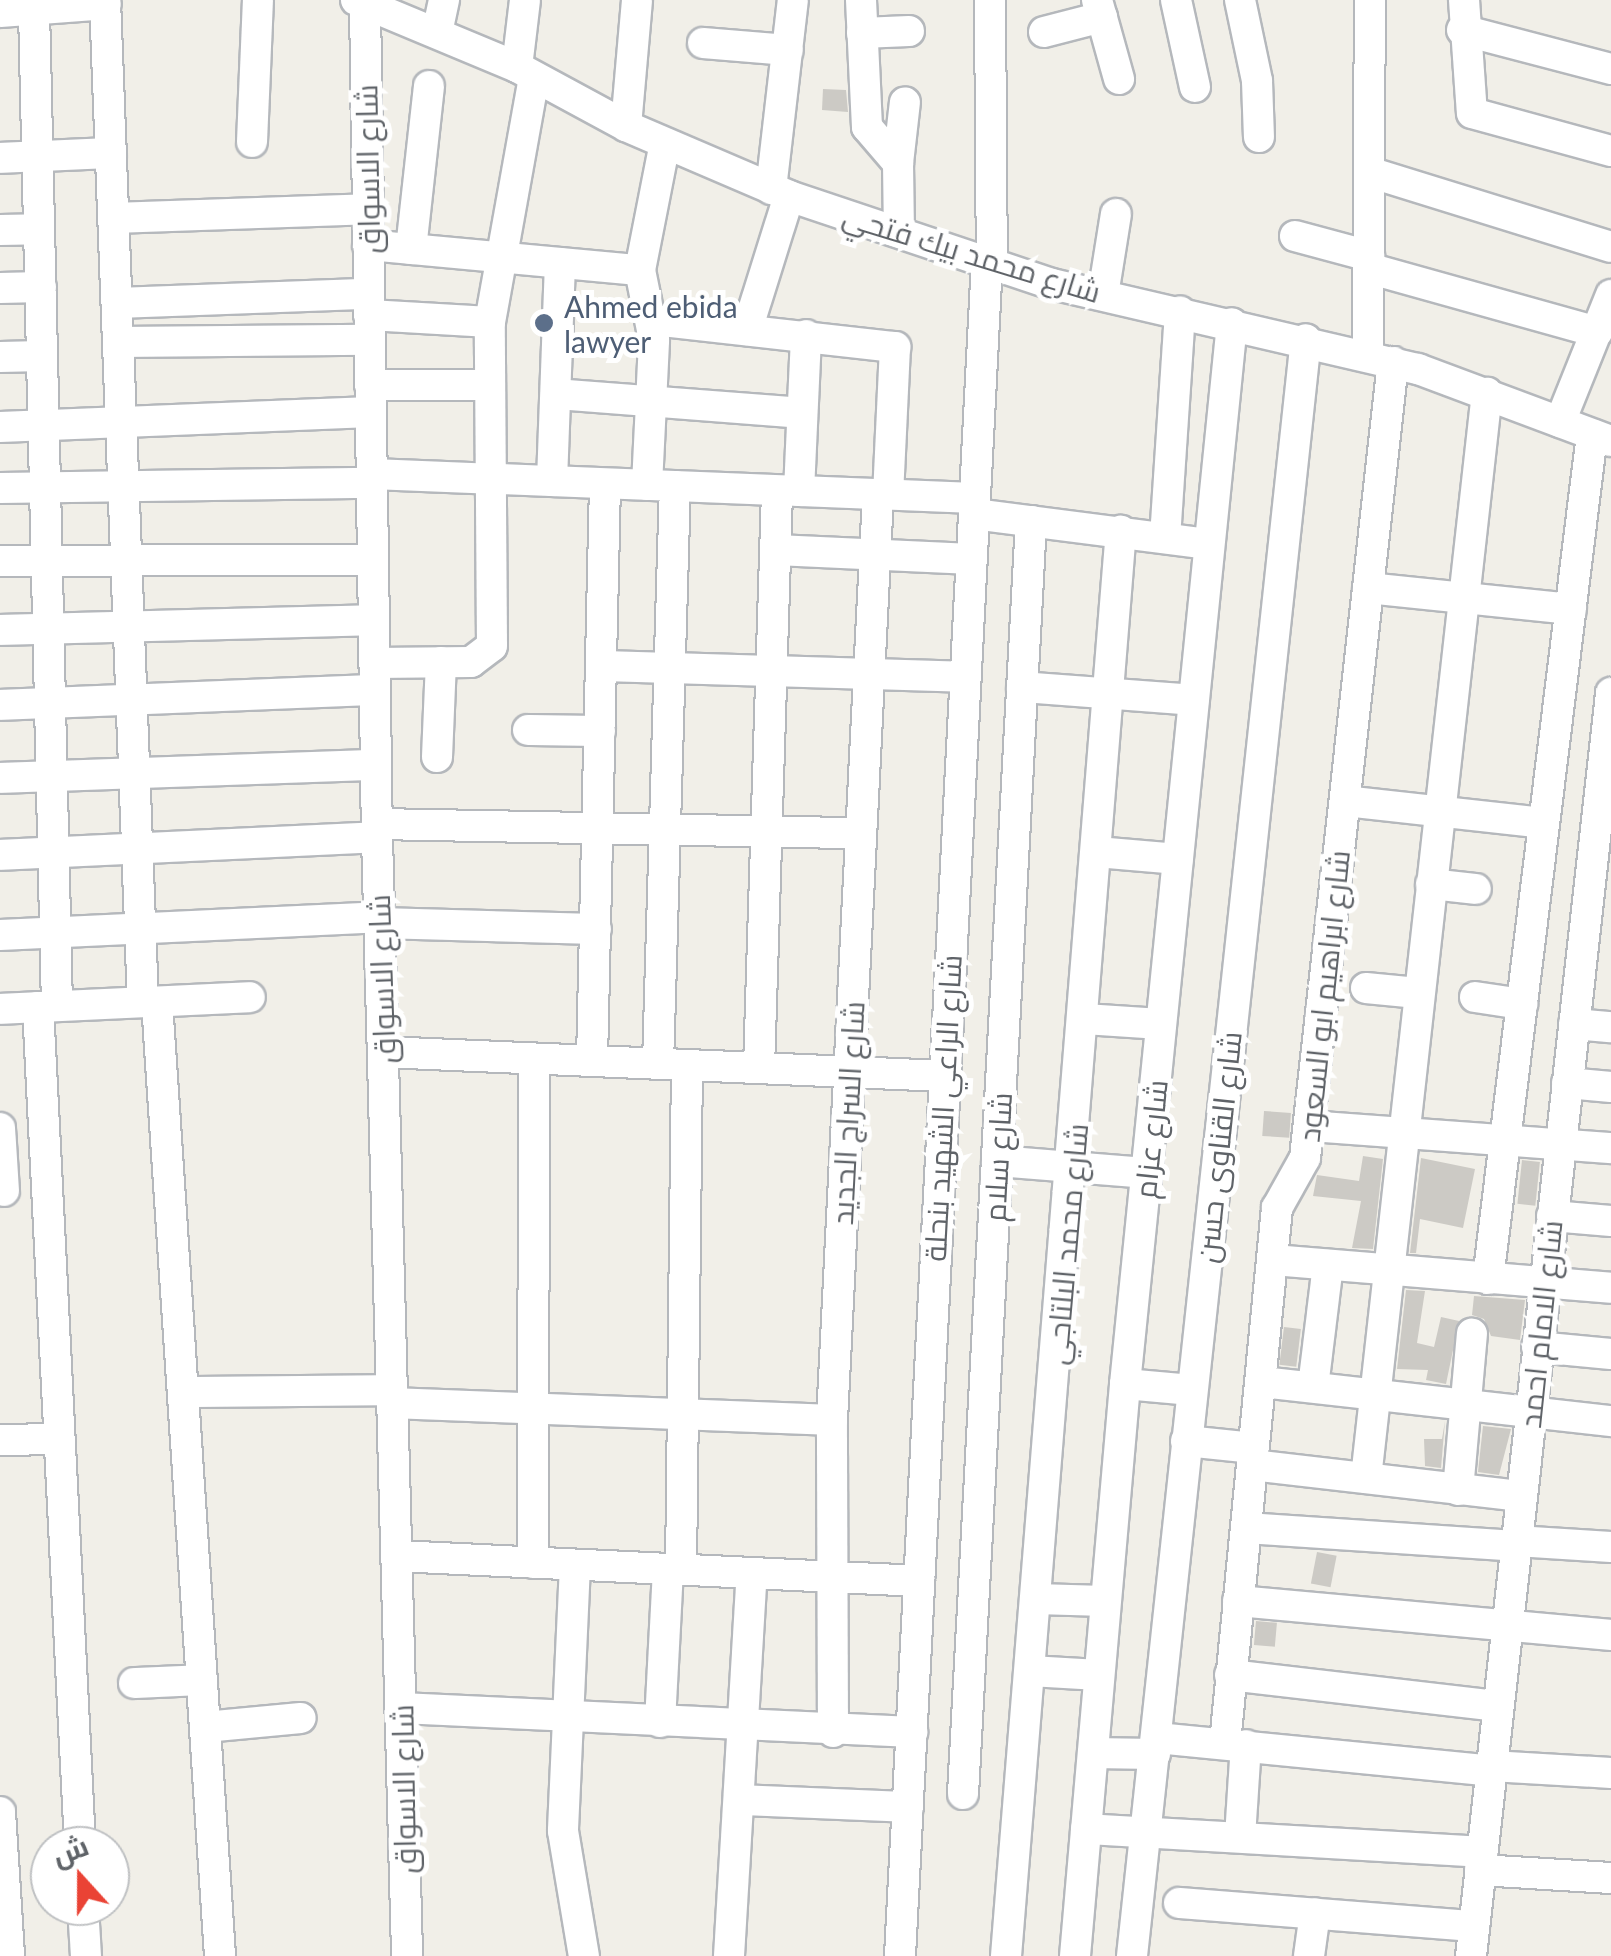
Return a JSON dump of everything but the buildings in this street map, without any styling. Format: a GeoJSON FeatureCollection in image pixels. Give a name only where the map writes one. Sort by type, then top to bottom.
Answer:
{"type":"FeatureCollection","features":[{"type":"Feature","properties":{"kind":"street"},"geometry":{"type":"LineString","coordinates":[[252,142],[258,0]]}},
{"type":"Feature","properties":{"kind":"street"},"geometry":{"type":"LineString","coordinates":[[437,33],[444,0]]}},
{"type":"Feature","properties":{"kind":"street"},"geometry":{"type":"LineString","coordinates":[[0,706],[132,700],[375,676],[441,662],[471,662],[492,646],[494,479],[490,322],[526,72],[524,0]]}},
{"type":"Feature","properties":{"kind":"street"},"geometry":{"type":"LineString","coordinates":[[626,126],[637,0]]}},
{"type":"Feature","properties":{"kind":"street"},"geometry":{"type":"LineString","coordinates":[[748,330],[780,192],[792,0]]}},
{"type":"Feature","properties":{"kind":"street"},"geometry":{"type":"LineString","coordinates":[[860,0],[867,127],[898,163]]}},
{"type":"Feature","properties":{"kind":"street","name":"شارع الراعي الشهيد بنحلة"},"geometry":{"type":"LineString","coordinates":[[900,1956],[974,506],[990,262],[990,0]]}},
{"type":"Feature","properties":{"kind":"street"},"geometry":{"type":"LineString","coordinates":[[1176,0],[1196,87]]}},
{"type":"Feature","properties":{"kind":"street"},"geometry":{"type":"LineString","coordinates":[[1240,0],[1257,81],[1259,138]]}},
{"type":"Feature","properties":{"kind":"street","name":"شارع ابراهيم ابو السعود"},"geometry":{"type":"LineString","coordinates":[[1240,1836],[1230,1675],[1277,1208],[1300,1174],[1309,1126],[1368,588],[1381,358],[1368,262],[1370,0]]}},
{"type":"Feature","properties":{"kind":"street","name":"شارع محمد بيك فتحي"},"geometry":{"type":"LineString","coordinates":[[360,1],[526,72],[626,126],[780,192],[1103,295],[1381,358],[1488,393],[1602,437]]}},
{"type":"Feature","properties":{"kind":"street","name":"شارع الاسواق"},"geometry":{"type":"LineString","coordinates":[[360,1],[407,1956]]}},
{"type":"Feature","properties":{"kind":"street"},"geometry":{"type":"LineString","coordinates":[[0,12],[106,2],[141,929],[183,1392],[220,1956]]}},
{"type":"Feature","properties":{"kind":"street"},"geometry":{"type":"LineString","coordinates":[[1044,32],[1100,8],[1119,79]]}},
{"type":"Feature","properties":{"kind":"street"},"geometry":{"type":"LineString","coordinates":[[34,9],[56,932],[47,1007],[60,1439],[79,1826]]}},
{"type":"Feature","properties":{"kind":"street"},"geometry":{"type":"LineString","coordinates":[[1611,70],[1463,15],[1467,100],[1477,118],[1611,150]]}},
{"type":"Feature","properties":{"kind":"street"},"geometry":{"type":"LineString","coordinates":[[862,33],[909,31]]}},
{"type":"Feature","properties":{"kind":"street"},"geometry":{"type":"LineString","coordinates":[[703,43],[788,50]]}},
{"type":"Feature","properties":{"kind":"street"},"geometry":{"type":"LineString","coordinates":[[411,249],[429,86]]}},
{"type":"Feature","properties":{"kind":"street"},"geometry":{"type":"LineString","coordinates":[[899,231],[898,163],[906,102]]}},
{"type":"Feature","properties":{"kind":"street"},"geometry":{"type":"LineString","coordinates":[[660,1722],[683,1414],[665,829],[670,669],[661,486],[652,401],[653,320],[640,270],[665,143]]}},
{"type":"Feature","properties":{"kind":"street"},"geometry":{"type":"LineString","coordinates":[[0,158],[111,152]]}},
{"type":"Feature","properties":{"kind":"street"},"geometry":{"type":"LineString","coordinates":[[1369,172],[1611,247]]}},
{"type":"Feature","properties":{"kind":"street"},"geometry":{"type":"LineString","coordinates":[[114,218],[368,209]]}},
{"type":"Feature","properties":{"kind":"street"},"geometry":{"type":"LineString","coordinates":[[1103,295],[1116,214]]}},
{"type":"Feature","properties":{"kind":"street"},"geometry":{"type":"LineString","coordinates":[[0,230],[39,229]]}},
{"type":"Feature","properties":{"kind":"street"},"geometry":{"type":"LineString","coordinates":[[1295,236],[1596,332]]}},
{"type":"Feature","properties":{"kind":"street"},"geometry":{"type":"LineString","coordinates":[[368,245],[640,270]]}},
{"type":"Feature","properties":{"kind":"street"},"geometry":{"type":"LineString","coordinates":[[552,481],[560,263]]}},
{"type":"Feature","properties":{"kind":"street"},"geometry":{"type":"LineString","coordinates":[[0,288],[40,287]]}},
{"type":"Feature","properties":{"kind":"street"},"geometry":{"type":"LineString","coordinates":[[1560,422],[1611,296]]}},
{"type":"Feature","properties":{"kind":"street"},"geometry":{"type":"LineString","coordinates":[[117,303],[490,322]]}},
{"type":"Feature","properties":{"kind":"street"},"geometry":{"type":"LineString","coordinates":[[1165,538],[1180,311]]}},
{"type":"Feature","properties":{"kind":"street"},"geometry":{"type":"LineString","coordinates":[[118,342],[369,316]]}},
{"type":"Feature","properties":{"kind":"street"},"geometry":{"type":"LineString","coordinates":[[653,320],[806,335],[802,413],[776,550],[759,1068]]}},
{"type":"Feature","properties":{"kind":"street","name":"شارع عزام"},"geometry":{"type":"LineString","coordinates":[[1076,1956],[1124,1384],[1232,322]]}},
{"type":"Feature","properties":{"kind":"street","name":"شارع السراج الجديد"},"geometry":{"type":"LineString","coordinates":[[806,335],[889,343],[896,351],[875,554],[832,1420],[833,1732]]}},
{"type":"Feature","properties":{"kind":"street","name":"شارع القناوى حسن"},"geometry":{"type":"LineString","coordinates":[[1132,1956],[1306,339]]}},
{"type":"Feature","properties":{"kind":"street"},"geometry":{"type":"LineString","coordinates":[[0,357],[42,356]]}},
{"type":"Feature","properties":{"kind":"street"},"geometry":{"type":"LineString","coordinates":[[0,428],[121,422],[490,385]]}},
{"type":"Feature","properties":{"kind":"street"},"geometry":{"type":"LineString","coordinates":[[1366,1478],[1401,1132],[1488,393]]}},
{"type":"Feature","properties":{"kind":"street"},"geometry":{"type":"LineString","coordinates":[[556,394],[802,413]]}},
{"type":"Feature","properties":{"kind":"street"},"geometry":{"type":"LineString","coordinates":[[1488,1278],[1570,609],[1602,437]]}},
{"type":"Feature","properties":{"kind":"street"},"geometry":{"type":"LineString","coordinates":[[0,488],[494,479],[883,495],[974,506],[1032,521],[1209,544]]}},
{"type":"Feature","properties":{"kind":"street"},"geometry":{"type":"LineString","coordinates":[[592,1062],[605,484]]}},
{"type":"Feature","properties":{"kind":"street","name":"شارع سلام"},"geometry":{"type":"LineString","coordinates":[[963,1794],[1032,521]]}},
{"type":"Feature","properties":{"kind":"street","name":"شارع محمد البلتاجي"},"geometry":{"type":"LineString","coordinates":[[1006,1956],[1121,531]]}},
{"type":"Feature","properties":{"kind":"street"},"geometry":{"type":"LineString","coordinates":[[776,550],[972,559]]}},
{"type":"Feature","properties":{"kind":"street"},"geometry":{"type":"LineString","coordinates":[[0,561],[373,560]]}},
{"type":"Feature","properties":{"kind":"street"},"geometry":{"type":"LineString","coordinates":[[1368,588],[1570,609]]}},
{"type":"Feature","properties":{"kind":"street"},"geometry":{"type":"LineString","coordinates":[[0,630],[374,620]]}},
{"type":"Feature","properties":{"kind":"street"},"geometry":{"type":"LineString","coordinates":[[436,757],[441,662]]}},
{"type":"Feature","properties":{"kind":"street"},"geometry":{"type":"LineString","coordinates":[[602,666],[965,677]]}},
{"type":"Feature","properties":{"kind":"street"},"geometry":{"type":"LineString","coordinates":[[1022,688],[1194,700]]}},
{"type":"Feature","properties":{"kind":"street","name":"شارع الامام احمد"},"geometry":{"type":"LineString","coordinates":[[1473,1941],[1574,1024],[1597,946],[1611,692]]}},
{"type":"Feature","properties":{"kind":"street"},"geometry":{"type":"LineString","coordinates":[[528,730],[600,731]]}},
{"type":"Feature","properties":{"kind":"street"},"geometry":{"type":"LineString","coordinates":[[0,778],[376,765]]}},
{"type":"Feature","properties":{"kind":"street"},"geometry":{"type":"LineString","coordinates":[[1345,800],[1544,823]]}},
{"type":"Feature","properties":{"kind":"street"},"geometry":{"type":"LineString","coordinates":[[0,855],[138,849],[377,830],[598,828],[861,833]]}},
{"type":"Feature","properties":{"kind":"street"},"geometry":{"type":"LineString","coordinates":[[1097,852],[1178,859]]}},
{"type":"Feature","properties":{"kind":"street"},"geometry":{"type":"LineString","coordinates":[[1431,884],[1476,889]]}},
{"type":"Feature","properties":{"kind":"street"},"geometry":{"type":"LineString","coordinates":[[0,935],[380,920],[596,929]]}},
{"type":"Feature","properties":{"kind":"street"},"geometry":{"type":"LineString","coordinates":[[1366,988],[1418,993]]}},
{"type":"Feature","properties":{"kind":"street"},"geometry":{"type":"LineString","coordinates":[[0,1009],[250,997]]}},
{"type":"Feature","properties":{"kind":"street"},"geometry":{"type":"LineString","coordinates":[[1475,998],[1522,1004]]}},
{"type":"Feature","properties":{"kind":"street"},"geometry":{"type":"LineString","coordinates":[[1084,1020],[1162,1024]]}},
{"type":"Feature","properties":{"kind":"street"},"geometry":{"type":"LineString","coordinates":[[1574,1024],[1611,1028]]}},
{"type":"Feature","properties":{"kind":"street"},"geometry":{"type":"LineString","coordinates":[[383,1052],[944,1076]]}},
{"type":"Feature","properties":{"kind":"street"},"geometry":{"type":"LineString","coordinates":[[533,1563],[534,1059]]}},
{"type":"Feature","properties":{"kind":"street"},"geometry":{"type":"LineString","coordinates":[[1567,1083],[1611,1087]]}},
{"type":"Feature","properties":{"kind":"street"},"geometry":{"type":"LineString","coordinates":[[1309,1126],[1611,1148]]}},
{"type":"Feature","properties":{"kind":"street"},"geometry":{"type":"LineString","coordinates":[[0,1128],[4,1192]]}},
{"type":"Feature","properties":{"kind":"street"},"geometry":{"type":"LineString","coordinates":[[997,1161],[1146,1173]]}},
{"type":"Feature","properties":{"kind":"street"},"geometry":{"type":"LineString","coordinates":[[1552,1216],[1611,1221]]}},
{"type":"Feature","properties":{"kind":"street"},"geometry":{"type":"LineString","coordinates":[[1273,1260],[1611,1288]]}},
{"type":"Feature","properties":{"kind":"street"},"geometry":{"type":"LineString","coordinates":[[1312,1387],[1328,1265]]}},
{"type":"Feature","properties":{"kind":"street"},"geometry":{"type":"LineString","coordinates":[[1458,1490],[1472,1334]]}},
{"type":"Feature","properties":{"kind":"street"},"geometry":{"type":"LineString","coordinates":[[1537,1346],[1611,1354]]}},
{"type":"Feature","properties":{"kind":"street"},"geometry":{"type":"LineString","coordinates":[[1262,1382],[1611,1420]]}},
{"type":"Feature","properties":{"kind":"street"},"geometry":{"type":"LineString","coordinates":[[1124,1384],[1192,1390]]}},
{"type":"Feature","properties":{"kind":"street"},"geometry":{"type":"LineString","coordinates":[[183,1392],[393,1396],[533,1408],[832,1420]]}},
{"type":"Feature","properties":{"kind":"street"},"geometry":{"type":"LineString","coordinates":[[0,1440],[60,1439]]}},
{"type":"Feature","properties":{"kind":"street"},"geometry":{"type":"LineString","coordinates":[[1186,1441],[1366,1478],[1521,1496]]}},
{"type":"Feature","properties":{"kind":"street"},"geometry":{"type":"LineString","coordinates":[[1246,1528],[1611,1547]]}},
{"type":"Feature","properties":{"kind":"street"},"geometry":{"type":"LineString","coordinates":[[397,1556],[918,1581]]}},
{"type":"Feature","properties":{"kind":"street"},"geometry":{"type":"LineString","coordinates":[[575,1565],[563,1831],[584,1943]]}},
{"type":"Feature","properties":{"kind":"street"},"geometry":{"type":"LineString","coordinates":[[729,1956],[747,1726],[752,1574]]}},
{"type":"Feature","properties":{"kind":"street"},"geometry":{"type":"LineString","coordinates":[[1036,1599],[1105,1601]]}},
{"type":"Feature","properties":{"kind":"street"},"geometry":{"type":"LineString","coordinates":[[1238,1602],[1611,1635]]}},
{"type":"Feature","properties":{"kind":"street"},"geometry":{"type":"LineString","coordinates":[[1030,1671],[1099,1675]]}},
{"type":"Feature","properties":{"kind":"street"},"geometry":{"type":"LineString","coordinates":[[1230,1675],[1498,1706]]}},
{"type":"Feature","properties":{"kind":"street"},"geometry":{"type":"LineString","coordinates":[[134,1683],[202,1680]]}},
{"type":"Feature","properties":{"kind":"street"},"geometry":{"type":"LineString","coordinates":[[401,1708],[833,1732],[912,1732]]}},
{"type":"Feature","properties":{"kind":"street"},"geometry":{"type":"LineString","coordinates":[[205,1726],[302,1718]]}},
{"type":"Feature","properties":{"kind":"street"},"geometry":{"type":"LineString","coordinates":[[1093,1753],[1156,1746],[1235,1744],[1491,1768],[1611,1773]]}},
{"type":"Feature","properties":{"kind":"street"},"geometry":{"type":"LineString","coordinates":[[741,1800],[908,1807]]}},
{"type":"Feature","properties":{"kind":"street"},"geometry":{"type":"LineString","coordinates":[[0,1812],[10,1956]]}},
{"type":"Feature","properties":{"kind":"street"},"geometry":{"type":"LineString","coordinates":[[1086,1830],[1240,1836],[1611,1878]]}},
{"type":"Feature","properties":{"kind":"street"},"geometry":{"type":"LineString","coordinates":[[1179,1902],[1314,1913],[1473,1941]]}},
{"type":"Feature","properties":{"kind":"street"},"geometry":{"type":"LineString","coordinates":[[1310,1956],[1314,1913]]}},
{"type":"Feature","properties":{"kind":"street"},"geometry":{"type":"LineString","coordinates":[[84,1926],[86,1956]]}},
{"type":"Feature","properties":{"kind":"place","name":"Ahmed ebida lawyer"},"geometry":{"type":"Point","coordinates":[544,323]}}]}
